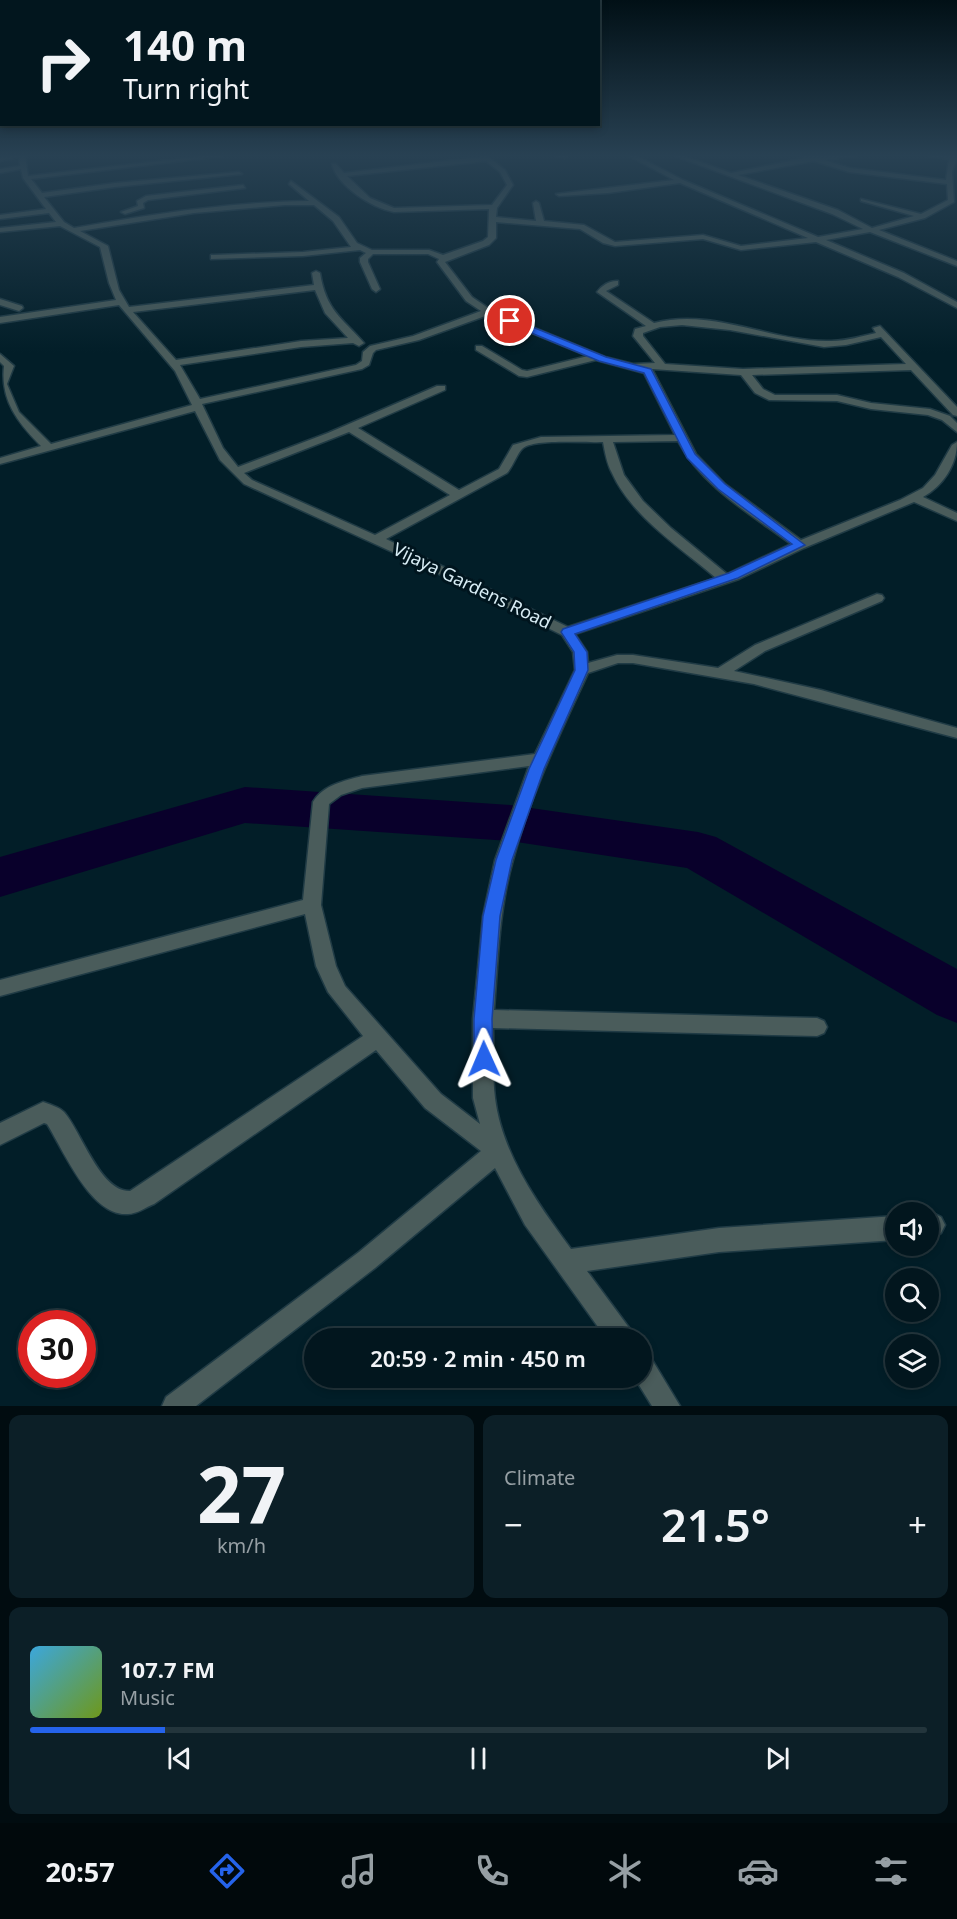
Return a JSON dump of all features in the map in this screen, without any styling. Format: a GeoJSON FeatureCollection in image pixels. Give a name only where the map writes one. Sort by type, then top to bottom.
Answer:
{"type":"FeatureCollection","features":[{"type":"Feature","properties":{"kind":"street"},"geometry":{"type":"LineString","coordinates":[[0,230],[84,222]]}},
{"type":"Feature","properties":{"kind":"street"},"geometry":{"type":"LineString","coordinates":[[337,222],[354,245],[371,252],[429,252],[443,258],[486,243],[492,238],[491,222]]}},
{"type":"Feature","properties":{"kind":"street"},"geometry":{"type":"LineString","coordinates":[[534,222],[587,229],[604,241],[615,244],[709,238],[741,248],[819,239],[871,230],[902,222]]}},
{"type":"Feature","properties":{"kind":"street"},"geometry":{"type":"LineString","coordinates":[[778,222],[901,275],[957,305]]}},
{"type":"Feature","properties":{"kind":"street"},"geometry":{"type":"LineString","coordinates":[[854,222],[957,264]]}},
{"type":"Feature","properties":{"kind":"street","name":"Vijaya Gardens Road"},"geometry":{"type":"LineString","coordinates":[[66,223],[104,246],[121,302],[173,363],[186,382],[219,450],[236,472],[248,482],[567,632],[580,652],[582,670]]}},
{"type":"Feature","properties":{"kind":"street"},"geometry":{"type":"LineString","coordinates":[[214,257],[303,254],[360,248]]}},
{"type":"Feature","properties":{"kind":"street"},"geometry":{"type":"LineString","coordinates":[[371,252],[366,255],[364,262],[376,289]]}},
{"type":"Feature","properties":{"kind":"street"},"geometry":{"type":"LineString","coordinates":[[443,258],[441,262],[469,299],[488,312],[597,357],[637,366],[743,372],[916,367]]}},
{"type":"Feature","properties":{"kind":"street"},"geometry":{"type":"LineString","coordinates":[[0,461],[196,405],[359,367],[369,361],[368,351],[331,315],[319,299],[316,273]]}},
{"type":"Feature","properties":{"kind":"street"},"geometry":{"type":"LineString","coordinates":[[615,283],[601,292],[652,326]]}},
{"type":"Feature","properties":{"kind":"street"},"geometry":{"type":"LineString","coordinates":[[0,311],[230,296],[317,287]]}},
{"type":"Feature","properties":{"kind":"street"},"geometry":{"type":"LineString","coordinates":[[0,302],[19,308]]}},
{"type":"Feature","properties":{"kind":"street"},"geometry":{"type":"LineString","coordinates":[[0,320],[121,302]]}},
{"type":"Feature","properties":{"kind":"street"},"geometry":{"type":"LineString","coordinates":[[368,351],[416,338],[488,312]]}},
{"type":"Feature","properties":{"kind":"street"},"geometry":{"type":"LineString","coordinates":[[663,367],[637,333],[652,326],[669,324],[713,326],[825,344],[883,334]]}},
{"type":"Feature","properties":{"kind":"street"},"geometry":{"type":"LineString","coordinates":[[875,325],[957,413]]}},
{"type":"Feature","properties":{"kind":"street"},"geometry":{"type":"LineString","coordinates":[[173,363],[301,344],[355,340]]}},
{"type":"Feature","properties":{"kind":"street"},"geometry":{"type":"LineString","coordinates":[[479,348],[519,373],[528,374],[597,357]]}},
{"type":"Feature","properties":{"kind":"street"},"geometry":{"type":"LineString","coordinates":[[0,357],[9,366],[2,384],[14,413],[49,448]]}},
{"type":"Feature","properties":{"kind":"street"},"geometry":{"type":"LineString","coordinates":[[637,366],[648,371],[691,456],[721,486],[800,545]]}},
{"type":"Feature","properties":{"kind":"street"},"geometry":{"type":"LineString","coordinates":[[743,372],[765,395],[773,398],[846,399],[871,406],[930,412],[946,418],[957,429]]}},
{"type":"Feature","properties":{"kind":"street"},"geometry":{"type":"LineString","coordinates":[[236,472],[441,388]]}},
{"type":"Feature","properties":{"kind":"street"},"geometry":{"type":"LineString","coordinates":[[349,427],[460,496]]}},
{"type":"Feature","properties":{"kind":"street"},"geometry":{"type":"LineString","coordinates":[[375,540],[503,471],[511,464],[513,450],[517,446],[541,440],[682,438]]}},
{"type":"Feature","properties":{"kind":"street"},"geometry":{"type":"LineString","coordinates":[[607,440],[618,474],[633,496],[669,531],[726,579]]}},
{"type":"Feature","properties":{"kind":"street"},"geometry":{"type":"LineString","coordinates":[[567,632],[726,579],[913,497],[927,490],[940,477],[957,445]]}},
{"type":"Feature","properties":{"kind":"street"},"geometry":{"type":"LineString","coordinates":[[913,497],[957,517]]}},
{"type":"Feature","properties":{"kind":"street"},"geometry":{"type":"LineString","coordinates":[[719,674],[760,648],[877,598]]}},
{"type":"Feature","properties":{"kind":"street"},"geometry":{"type":"LineString","coordinates":[[614,1328],[533,1217],[498,1152],[484,1098],[483,1019],[492,916],[504,860],[539,764],[582,670],[616,659],[633,659],[821,694],[957,733]]}},
{"type":"Feature","properties":{"kind":"street"},"geometry":{"type":"LineString","coordinates":[[498,1152],[433,1101],[338,992],[326,966],[312,905],[321,802],[328,794],[341,787],[362,782],[539,764]]}},
{"type":"Feature","properties":{"kind":"street"},"geometry":{"type":"LineString","coordinates":[[0,988],[312,905]]}},
{"type":"Feature","properties":{"kind":"street"},"geometry":{"type":"LineString","coordinates":[[483,1019],[817,1027]]}},
{"type":"Feature","properties":{"kind":"street"},"geometry":{"type":"LineString","coordinates":[[0,1134],[43,1112],[55,1117],[96,1183],[112,1200],[128,1203],[146,1196],[378,1037]]}},
{"type":"Feature","properties":{"kind":"street"},"geometry":{"type":"LineString","coordinates":[[175,1406],[358,1267],[498,1152]]}},
{"type":"Feature","properties":{"kind":"street"},"geometry":{"type":"LineString","coordinates":[[564,1262],[719,1240],[885,1229]]}},
{"type":"Feature","properties":{"kind":"street"},"geometry":{"type":"LineString","coordinates":[[652,1383],[667,1406]]}},
{"type":"Feature","properties":{"kind":"waterway"},"geometry":{"type":"LineString","coordinates":[[0,877],[245,805],[510,823],[698,851],[957,998]]}},
{"type":"Feature","properties":{"kind":"route"},"geometry":{"type":"LineString","coordinates":[[484,1059],[483,1019],[492,916],[504,860],[536,769],[582,670],[580,652],[567,632],[734,576],[800,545],[721,486],[691,456],[648,371],[575,349],[510,321]]}}]}
